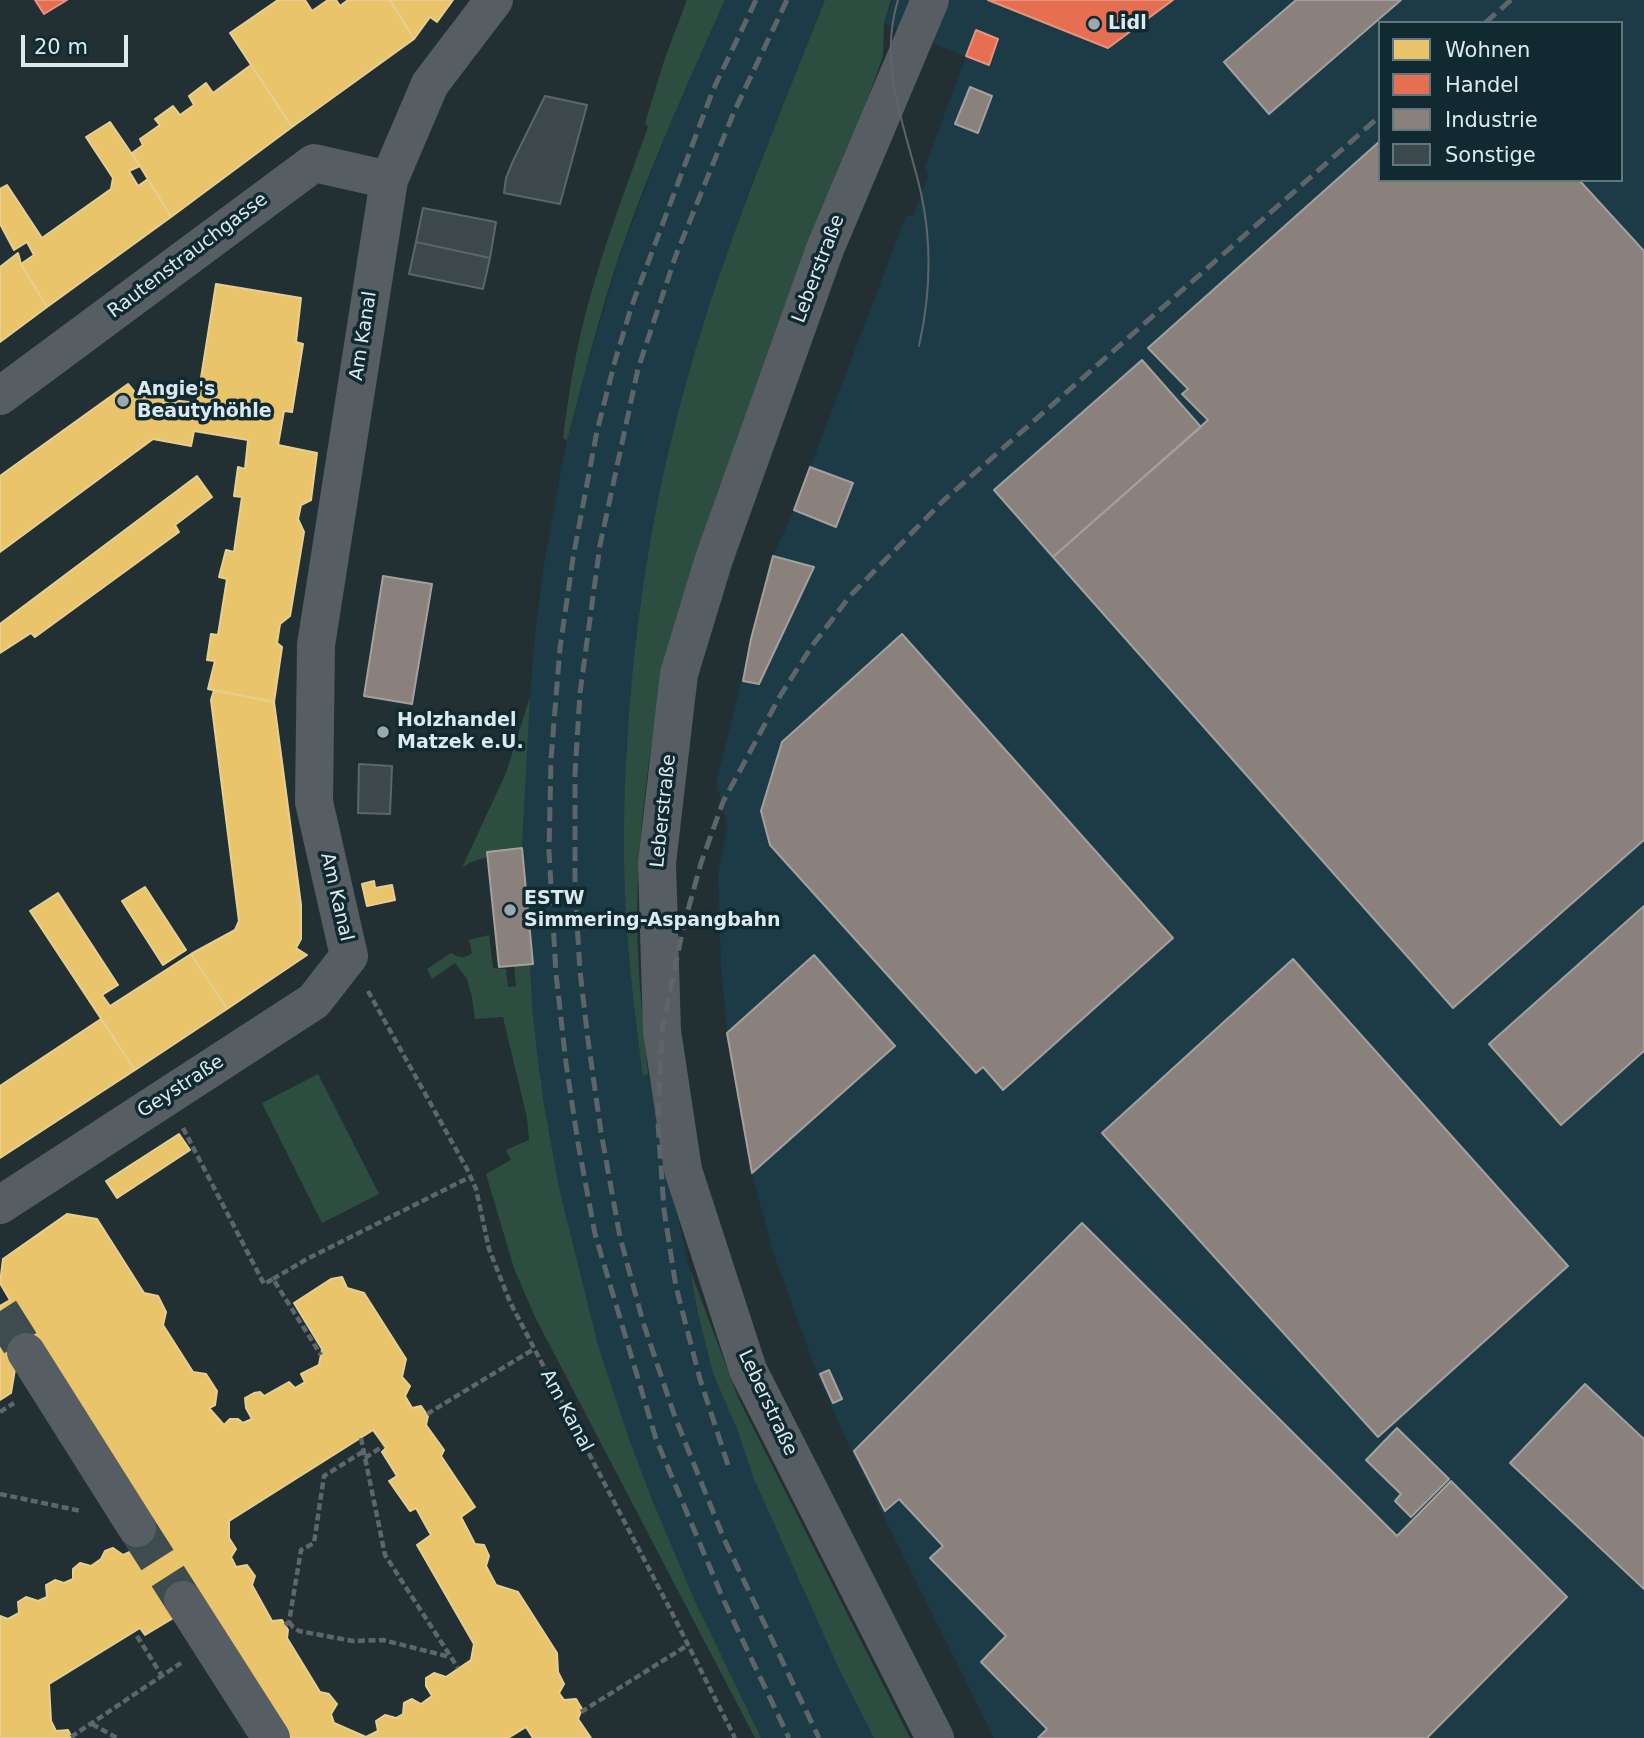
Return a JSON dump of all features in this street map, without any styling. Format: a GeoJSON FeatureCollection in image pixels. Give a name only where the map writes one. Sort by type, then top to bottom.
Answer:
{"type":"FeatureCollection","features":[{"type":"Feature","properties":{"kind":"street","name":"Am Kanal"},"geometry":{"type":"LineString","coordinates":[[349,956],[314,802],[316,645],[389,180],[430,84],[494,0]]}},
{"type":"Feature","properties":{"kind":"street","name":"Leberstraße"},"geometry":{"type":"LineString","coordinates":[[930,0],[825,249],[714,559],[680,674],[657,863],[662,1031],[687,1184],[748,1370],[934,1738]]}},
{"type":"Feature","properties":{"kind":"street","name":"Rautenstrauchgasse"},"geometry":{"type":"LineString","coordinates":[[0,396],[314,163],[389,180]]}},
{"type":"Feature","properties":{"kind":"street","name":"Geystraße"},"geometry":{"type":"LineString","coordinates":[[0,1205],[314,1000],[349,956]]}},
{"type":"Feature","properties":{"kind":"street"},"geometry":{"type":"LineString","coordinates":[[26,1352],[137,1528]]}},
{"type":"Feature","properties":{"kind":"street"},"geometry":{"type":"LineString","coordinates":[[183,1600],[271,1738]]}},
{"type":"Feature","properties":{"kind":"path","name":"Am Kanal"},"geometry":{"type":"LineString","coordinates":[[349,956],[470,1177],[489,1249],[510,1302],[734,1738]]}},
{"type":"Feature","properties":{"kind":"path"},"geometry":{"type":"LineString","coordinates":[[166,1097],[264,1284],[307,1259],[470,1177]]}},
{"type":"Feature","properties":{"kind":"path"},"geometry":{"type":"LineString","coordinates":[[273,1279],[321,1355]]}},
{"type":"Feature","properties":{"kind":"path"},"geometry":{"type":"LineString","coordinates":[[427,1414],[534,1349]]}},
{"type":"Feature","properties":{"kind":"path"},"geometry":{"type":"LineString","coordinates":[[361,1438],[384,1555],[458,1668]]}},
{"type":"Feature","properties":{"kind":"path"},"geometry":{"type":"LineString","coordinates":[[365,1458],[383,1446]]}},
{"type":"Feature","properties":{"kind":"path"},"geometry":{"type":"LineString","coordinates":[[364,1451],[324,1476],[314,1542],[301,1550],[287,1623],[299,1631],[353,1641],[383,1640],[451,1657]]}},
{"type":"Feature","properties":{"kind":"path"},"geometry":{"type":"LineString","coordinates":[[0,1494],[89,1512]]}},
{"type":"Feature","properties":{"kind":"path"},"geometry":{"type":"LineString","coordinates":[[137,1636],[162,1676]]}},
{"type":"Feature","properties":{"kind":"path"},"geometry":{"type":"LineString","coordinates":[[71,1737],[211,1642]]}},
{"type":"Feature","properties":{"kind":"path"},"geometry":{"type":"LineString","coordinates":[[581,1712],[688,1644]]}},
{"type":"Feature","properties":{"kind":"path"},"geometry":{"type":"LineString","coordinates":[[92,1724],[117,1738]]}},
{"type":"Feature","properties":{"kind":"shaded area"},"geometry":{"type":"Polygon","coordinates":[[[725,0],[825,0],[753,181],[723,265],[688,375],[669,449],[642,599],[627,738],[624,861],[633,999],[643,1075],[648,1074],[698,1313],[754,1479],[839,1669],[874,1738],[761,1738],[743,1703],[694,1599],[651,1497],[598,1345],[559,1188],[544,1104],[533,1017],[530,964],[533,963],[522,848],[535,636],[555,503],[567,441],[584,376],[620,255],[668,129],[725,0]]]}},
{"type":"Feature","properties":{"kind":"shaded area"},"geometry":{"type":"Polygon","coordinates":[[[893,0],[1644,0],[1644,1738],[994,1738],[850,1448],[818,1376],[772,1249],[752,1173],[727,1033],[718,874],[728,826],[716,782],[773,556],[794,510],[906,216],[913,216],[928,177],[925,167],[966,57],[884,23],[893,0]]]}},
{"type":"Feature","properties":{"kind":"green space"},"geometry":{"type":"Polygon","coordinates":[[[687,0],[725,0],[669,127],[619,256],[567,441],[563,438],[570,386],[589,301],[609,235],[648,127],[645,123],[665,58],[687,0]]]}},
{"type":"Feature","properties":{"kind":"green space"},"geometry":{"type":"Polygon","coordinates":[[[825,0],[891,0],[884,23],[883,56],[665,667],[645,790],[638,884],[638,955],[648,1074],[643,1076],[630,968],[624,860],[627,739],[648,555],[673,434],[702,328],[752,186],[825,0]]]}},
{"type":"Feature","properties":{"kind":"green space"},"geometry":{"type":"Polygon","coordinates":[[[530,697],[522,848],[487,852],[488,857],[462,868],[506,773],[530,697]]]}},
{"type":"Feature","properties":{"kind":"green space"},"geometry":{"type":"Polygon","coordinates":[[[489,935],[493,968],[506,969],[508,987],[516,986],[514,965],[530,964],[533,1017],[544,1104],[559,1188],[598,1345],[651,1497],[694,1599],[761,1738],[755,1738],[535,1317],[514,1268],[486,1174],[511,1160],[506,1150],[529,1140],[527,1118],[503,1017],[475,1019],[467,979],[455,963],[432,979],[427,969],[451,953],[462,957],[469,955],[472,953],[469,940],[489,935]]]}},
{"type":"Feature","properties":{"kind":"green space"},"geometry":{"type":"Polygon","coordinates":[[[318,1074],[379,1194],[322,1223],[262,1103],[318,1074]]]}},
{"type":"Feature","properties":{"kind":"green space"},"geometry":{"type":"Polygon","coordinates":[[[690,1270],[739,1400],[910,1738],[874,1738],[839,1669],[754,1479],[737,1429],[713,1373],[690,1270]]]}},
{"type":"Feature","properties":{"kind":"building: Wohnen"},"geometry":{"type":"Polygon","coordinates":[[[278,0],[305,0],[312,11],[328,0],[336,0],[340,6],[348,0],[390,0],[414,39],[292,127],[230,33],[278,0]]]}},
{"type":"Feature","properties":{"kind":"building: Wohnen"},"geometry":{"type":"Polygon","coordinates":[[[390,0],[453,0],[437,22],[430,17],[414,39],[390,0]]]}},
{"type":"Feature","properties":{"kind":"building: Wohnen"},"geometry":{"type":"Polygon","coordinates":[[[251,65],[292,127],[171,217],[132,153],[143,145],[140,139],[160,125],[155,119],[173,106],[180,115],[194,105],[189,96],[206,83],[213,93],[251,65]]]}},
{"type":"Feature","properties":{"kind":"building: Wohnen"},"geometry":{"type":"Polygon","coordinates":[[[110,122],[140,166],[129,171],[138,186],[148,179],[171,217],[47,307],[21,264],[34,255],[27,242],[14,250],[0,224],[0,189],[7,185],[42,238],[111,189],[113,178],[86,137],[110,122]]]}},
{"type":"Feature","properties":{"kind":"building: Wohnen"},"geometry":{"type":"Polygon","coordinates":[[[18,253],[21,264],[47,307],[0,342],[0,267],[18,253]]]}},
{"type":"Feature","properties":{"kind":"building: Wohnen"},"geometry":{"type":"Polygon","coordinates":[[[216,284],[301,298],[296,342],[303,344],[292,412],[284,411],[278,445],[317,453],[311,500],[301,505],[298,519],[304,532],[290,616],[280,624],[277,643],[282,647],[274,702],[208,689],[215,661],[207,660],[211,634],[218,635],[227,579],[219,577],[226,550],[234,552],[242,497],[234,496],[238,467],[245,469],[248,440],[194,431],[191,446],[153,439],[0,552],[0,476],[128,384],[138,396],[197,403],[216,284]]]}},
{"type":"Feature","properties":{"kind":"building: Wohnen"},"geometry":{"type":"Polygon","coordinates":[[[197,476],[212,497],[175,525],[179,532],[35,637],[31,633],[0,653],[0,624],[197,476]]]}},
{"type":"Feature","properties":{"kind":"building: Wohnen"},"geometry":{"type":"Polygon","coordinates":[[[214,690],[274,702],[301,905],[301,939],[296,948],[307,955],[227,1009],[191,954],[235,930],[239,921],[211,700],[214,690]]]}},
{"type":"Feature","properties":{"kind":"building: Wohnen"},"geometry":{"type":"Polygon","coordinates":[[[374,881],[375,888],[392,885],[395,900],[367,906],[362,884],[374,881]]]}},
{"type":"Feature","properties":{"kind":"building: Wohnen"},"geometry":{"type":"Polygon","coordinates":[[[145,887],[186,950],[163,965],[122,901],[145,887]]]}},
{"type":"Feature","properties":{"kind":"building: Wohnen"},"geometry":{"type":"Polygon","coordinates":[[[58,893],[118,985],[102,995],[110,1006],[191,954],[227,1009],[135,1070],[30,911],[58,893]]]}},
{"type":"Feature","properties":{"kind":"building: Wohnen"},"geometry":{"type":"Polygon","coordinates":[[[101,1019],[135,1070],[0,1158],[0,1086],[101,1019]]]}},
{"type":"Feature","properties":{"kind":"building: Wohnen"},"geometry":{"type":"Polygon","coordinates":[[[179,1134],[190,1150],[117,1198],[106,1181],[179,1134]]]}},
{"type":"Feature","properties":{"kind":"building: Wohnen"},"geometry":{"type":"Polygon","coordinates":[[[67,1214],[97,1219],[144,1293],[158,1296],[166,1312],[163,1325],[193,1372],[206,1374],[217,1391],[215,1405],[209,1408],[224,1425],[230,1419],[238,1419],[243,1423],[252,1419],[246,1408],[245,1398],[260,1392],[264,1396],[289,1382],[295,1388],[305,1382],[301,1374],[319,1365],[322,1349],[294,1303],[331,1279],[342,1277],[347,1288],[364,1293],[406,1359],[402,1377],[410,1386],[405,1396],[412,1408],[421,1406],[428,1416],[426,1425],[444,1450],[441,1456],[475,1507],[461,1517],[475,1544],[484,1545],[489,1556],[486,1566],[496,1585],[518,1592],[557,1653],[558,1672],[564,1684],[559,1693],[564,1700],[576,1699],[582,1709],[578,1719],[591,1738],[533,1738],[526,1727],[508,1738],[284,1738],[175,1617],[145,1635],[140,1628],[49,1684],[51,1721],[56,1731],[68,1730],[72,1738],[0,1738],[0,1616],[8,1619],[19,1613],[18,1602],[26,1597],[38,1601],[47,1597],[46,1585],[55,1580],[64,1583],[73,1579],[73,1569],[80,1563],[91,1566],[101,1559],[105,1551],[113,1548],[123,1555],[132,1551],[17,1357],[11,1393],[0,1400],[0,1306],[10,1300],[0,1283],[3,1259],[67,1214]],[[373,1430],[229,1521],[229,1538],[236,1549],[231,1557],[236,1567],[247,1565],[255,1576],[252,1585],[272,1621],[282,1620],[288,1630],[287,1638],[320,1692],[329,1694],[337,1704],[331,1714],[334,1723],[366,1737],[378,1731],[376,1721],[385,1715],[396,1718],[403,1714],[404,1703],[412,1699],[421,1704],[432,1696],[426,1686],[426,1678],[434,1673],[446,1677],[471,1660],[474,1644],[417,1545],[431,1535],[416,1508],[410,1511],[389,1481],[397,1476],[382,1452],[386,1448],[373,1430]]]}},
{"type":"Feature","properties":{"kind":"building: Handel"},"geometry":{"type":"Polygon","coordinates":[[[35,0],[67,0],[44,14],[35,0]]]}},
{"type":"Feature","properties":{"kind":"building: Handel","name":"Lidl"},"geometry":{"type":"Polygon","coordinates":[[[988,0],[1173,0],[1108,48],[988,0]]]}},
{"type":"Feature","properties":{"kind":"building: Handel"},"geometry":{"type":"Polygon","coordinates":[[[976,30],[998,39],[989,65],[966,56],[976,30]]]}},
{"type":"Feature","properties":{"kind":"building: Industrie"},"geometry":{"type":"Polygon","coordinates":[[[1296,0],[1401,0],[1269,114],[1224,62],[1296,0]]]}},
{"type":"Feature","properties":{"kind":"building: Industrie"},"geometry":{"type":"Polygon","coordinates":[[[970,87],[992,96],[978,133],[955,124],[970,87]]]}},
{"type":"Feature","properties":{"kind":"building: Industrie"},"geometry":{"type":"Polygon","coordinates":[[[1378,143],[1378,182],[1581,182],[1644,251],[1644,840],[1453,1008],[1053,557],[1208,420],[1182,394],[1188,389],[1148,348],[1378,143]]]}},
{"type":"Feature","properties":{"kind":"building: Industrie"},"geometry":{"type":"Polygon","coordinates":[[[1142,360],[1201,427],[1053,557],[994,490],[1142,360]]]}},
{"type":"Feature","properties":{"kind":"building: Industrie"},"geometry":{"type":"Polygon","coordinates":[[[810,467],[853,483],[836,527],[794,510],[810,467]]]}},
{"type":"Feature","properties":{"kind":"building: Industrie"},"geometry":{"type":"Polygon","coordinates":[[[773,556],[814,567],[759,684],[743,681],[773,556]]]}},
{"type":"Feature","properties":{"kind":"building: Industrie"},"geometry":{"type":"Polygon","coordinates":[[[383,576],[432,584],[412,704],[364,696],[383,576]]]}},
{"type":"Feature","properties":{"kind":"building: Industrie"},"geometry":{"type":"Polygon","coordinates":[[[902,634],[1173,938],[1003,1090],[983,1067],[976,1073],[770,845],[761,811],[782,742],[902,634]]]}},
{"type":"Feature","properties":{"kind":"building: Industrie","name":"ESTW Simmering-Aspangbahn"},"geometry":{"type":"Polygon","coordinates":[[[522,848],[533,964],[499,967],[487,852],[522,848]]]}},
{"type":"Feature","properties":{"kind":"building: Industrie"},"geometry":{"type":"Polygon","coordinates":[[[1644,906],[1644,1051],[1561,1125],[1489,1044],[1644,906]]]}},
{"type":"Feature","properties":{"kind":"building: Industrie"},"geometry":{"type":"Polygon","coordinates":[[[814,955],[895,1046],[752,1173],[727,1033],[814,955]]]}},
{"type":"Feature","properties":{"kind":"building: Industrie"},"geometry":{"type":"Polygon","coordinates":[[[1293,959],[1568,1266],[1378,1437],[1102,1133],[1293,959]]]}},
{"type":"Feature","properties":{"kind":"building: Industrie"},"geometry":{"type":"Polygon","coordinates":[[[1082,1223],[1397,1536],[1451,1481],[1567,1597],[1427,1738],[1038,1738],[1047,1729],[981,1662],[1006,1636],[930,1558],[943,1546],[899,1499],[885,1511],[854,1451],[1082,1223]]]}},
{"type":"Feature","properties":{"kind":"building: Industrie"},"geometry":{"type":"Polygon","coordinates":[[[829,1370],[842,1399],[833,1403],[820,1374],[829,1370]]]}},
{"type":"Feature","properties":{"kind":"building: Industrie"},"geometry":{"type":"Polygon","coordinates":[[[1585,1384],[1644,1439],[1644,1589],[1510,1463],[1585,1384]]]}},
{"type":"Feature","properties":{"kind":"building: Industrie"},"geometry":{"type":"Polygon","coordinates":[[[1397,1428],[1449,1479],[1411,1517],[1395,1501],[1401,1494],[1366,1460],[1397,1428]]]}},
{"type":"Feature","properties":{"kind":"building: Sonstige"},"geometry":{"type":"Polygon","coordinates":[[[545,96],[587,105],[560,204],[504,193],[506,178],[513,161],[545,96]]]}},
{"type":"Feature","properties":{"kind":"building: Sonstige"},"geometry":{"type":"Polygon","coordinates":[[[423,208],[496,222],[490,258],[416,242],[423,208]]]}},
{"type":"Feature","properties":{"kind":"building: Sonstige"},"geometry":{"type":"Polygon","coordinates":[[[416,242],[490,258],[483,289],[409,274],[416,242]]]}},
{"type":"Feature","properties":{"kind":"building: Sonstige"},"geometry":{"type":"Polygon","coordinates":[[[359,764],[392,766],[390,814],[358,813],[359,764]]]}},
{"type":"Feature","properties":{"kind":"tunnel"},"geometry":{"type":"LineString","coordinates":[[0,1311],[26,1352]]}},
{"type":"Feature","properties":{"kind":"tunnel"},"geometry":{"type":"LineString","coordinates":[[137,1528],[183,1600]]}},
{"type":"Feature","properties":{"kind":"tram line"},"geometry":{"type":"LineString","coordinates":[[898,0],[892,25],[892,74],[921,193],[927,231],[926,308],[919,346]]}},
{"type":"Feature","properties":{"kind":"railway"},"geometry":{"type":"LineString","coordinates":[[756,0],[713,90],[631,308],[597,431],[573,558],[560,648],[551,759],[549,851],[556,974],[566,1063],[595,1234],[656,1439],[724,1601],[789,1738]]}},
{"type":"Feature","properties":{"kind":"railway"},"geometry":{"type":"LineString","coordinates":[[787,0],[734,112],[676,255],[638,369],[600,545],[580,693],[575,773],[575,890],[580,971],[601,1132],[620,1237],[643,1322],[675,1417],[724,1539],[819,1738]]}},
{"type":"Feature","properties":{"kind":"railway"},"geometry":{"type":"LineString","coordinates":[[1487,21],[1511,0]]}},
{"type":"Feature","properties":{"kind":"railway"},"geometry":{"type":"LineString","coordinates":[[728,1465],[700,1379],[676,1287],[664,1210],[658,1123],[662,1031],[683,928],[701,863],[723,802],[780,696],[812,646],[850,596],[943,501],[1378,118]]}},
{"type":"Feature","properties":{"kind":"place","name":"Lidl"},"geometry":{"type":"Point","coordinates":[1094,24]}},
{"type":"Feature","properties":{"kind":"place","name":"Angie's Beautyhöhle"},"geometry":{"type":"Point","coordinates":[123,401]}},
{"type":"Feature","properties":{"kind":"place","name":"Holzhandel Matzek e.U."},"geometry":{"type":"Point","coordinates":[383,732]}},
{"type":"Feature","properties":{"kind":"place","name":"ESTW Simmering-Aspangbahn"},"geometry":{"type":"Point","coordinates":[510,910]}}]}
